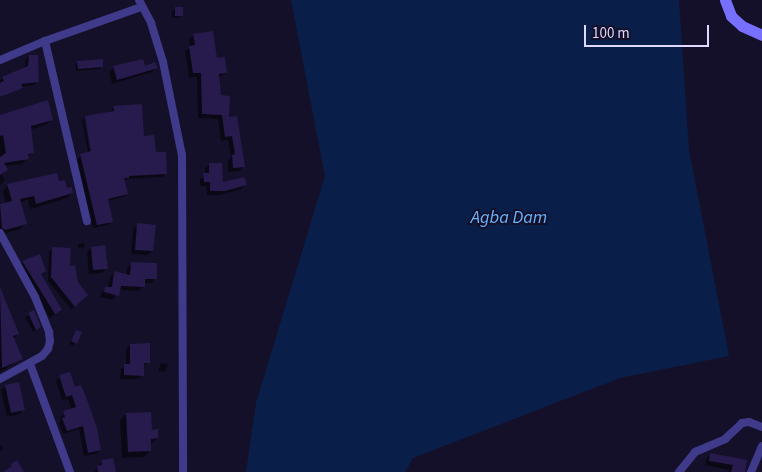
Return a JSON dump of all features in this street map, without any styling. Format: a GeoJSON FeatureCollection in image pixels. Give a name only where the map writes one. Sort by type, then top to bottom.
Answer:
{"type":"FeatureCollection","features":[{"type":"Feature","properties":{"kind":"street"},"geometry":{"type":"LineString","coordinates":[[725,0],[731,16],[742,26],[762,35]]}},
{"type":"Feature","properties":{"kind":"street"},"geometry":{"type":"LineString","coordinates":[[0,60],[140,3],[151,23],[163,62],[182,155],[183,472]]}},
{"type":"Feature","properties":{"kind":"street"},"geometry":{"type":"LineString","coordinates":[[45,41],[87,221]]}},
{"type":"Feature","properties":{"kind":"street"},"geometry":{"type":"LineString","coordinates":[[0,233],[35,297],[49,332],[48,349],[42,356],[0,379]]}},
{"type":"Feature","properties":{"kind":"street"},"geometry":{"type":"LineString","coordinates":[[30,364],[70,472]]}},
{"type":"Feature","properties":{"kind":"street"},"geometry":{"type":"LineString","coordinates":[[679,472],[695,452],[725,439],[742,424],[749,422],[762,427]]}},
{"type":"Feature","properties":{"kind":"street"},"geometry":{"type":"LineString","coordinates":[[751,472],[762,446]]}},
{"type":"Feature","properties":{"kind":"water","name":"Agba Dam"},"geometry":{"type":"Polygon","coordinates":[[[291,0],[679,0],[689,150],[729,356],[620,378],[413,458],[405,472],[246,472],[256,403],[325,176],[291,0]]]}},
{"type":"Feature","properties":{"kind":"building"},"geometry":{"type":"Polygon","coordinates":[[[175,7],[183,7],[183,16],[175,16],[175,7]]]}},
{"type":"Feature","properties":{"kind":"building"},"geometry":{"type":"Polygon","coordinates":[[[213,31],[217,58],[225,57],[227,73],[219,74],[221,95],[230,96],[229,117],[237,116],[245,167],[233,168],[232,155],[235,154],[232,136],[225,137],[222,115],[202,114],[201,73],[193,73],[189,46],[195,45],[193,34],[213,31]]]}},
{"type":"Feature","properties":{"kind":"building"},"geometry":{"type":"Polygon","coordinates":[[[29,55],[38,55],[39,82],[21,84],[23,88],[0,97],[0,83],[4,81],[2,77],[28,66],[29,55]]]}},
{"type":"Feature","properties":{"kind":"building"},"geometry":{"type":"Polygon","coordinates":[[[103,59],[103,67],[78,69],[77,61],[103,59]]]}},
{"type":"Feature","properties":{"kind":"building"},"geometry":{"type":"Polygon","coordinates":[[[143,59],[145,66],[155,62],[158,68],[117,80],[113,66],[143,59]]]}},
{"type":"Feature","properties":{"kind":"building"},"geometry":{"type":"Polygon","coordinates":[[[48,100],[53,120],[31,126],[34,153],[28,154],[29,159],[4,163],[8,170],[0,175],[0,157],[6,153],[3,135],[0,136],[0,115],[48,100]]]}},
{"type":"Feature","properties":{"kind":"building"},"geometry":{"type":"Polygon","coordinates":[[[142,104],[144,136],[154,135],[156,152],[166,152],[167,174],[129,176],[129,178],[124,178],[128,194],[108,199],[113,222],[97,225],[80,154],[91,151],[85,116],[114,111],[113,106],[142,104]]]}},
{"type":"Feature","properties":{"kind":"building"},"geometry":{"type":"Polygon","coordinates":[[[209,163],[222,163],[223,182],[244,177],[247,185],[225,191],[210,191],[210,182],[204,182],[203,173],[209,173],[209,163]]]}},
{"type":"Feature","properties":{"kind":"building"},"geometry":{"type":"Polygon","coordinates":[[[57,173],[59,181],[65,180],[67,188],[72,187],[73,193],[36,204],[34,196],[20,199],[27,224],[5,230],[2,228],[0,204],[12,201],[7,184],[57,173]]]}},
{"type":"Feature","properties":{"kind":"building"},"geometry":{"type":"Polygon","coordinates":[[[137,223],[156,225],[153,251],[135,250],[137,223]]]}},
{"type":"Feature","properties":{"kind":"building"},"geometry":{"type":"Polygon","coordinates":[[[105,245],[108,269],[93,270],[91,247],[105,245]]]}},
{"type":"Feature","properties":{"kind":"building"},"geometry":{"type":"Polygon","coordinates":[[[52,247],[71,248],[70,266],[75,265],[78,282],[88,295],[75,307],[51,277],[52,247]]]}},
{"type":"Feature","properties":{"kind":"building"},"geometry":{"type":"Polygon","coordinates":[[[40,254],[46,271],[41,274],[62,310],[55,314],[22,261],[40,254]]]}},
{"type":"Feature","properties":{"kind":"building"},"geometry":{"type":"Polygon","coordinates":[[[131,262],[157,263],[157,279],[145,279],[145,287],[121,286],[119,296],[104,292],[105,287],[112,287],[114,271],[130,275],[131,262]]]}},
{"type":"Feature","properties":{"kind":"building"},"geometry":{"type":"Polygon","coordinates":[[[0,287],[19,334],[13,336],[23,359],[2,368],[0,287]]]}},
{"type":"Feature","properties":{"kind":"building"},"geometry":{"type":"Polygon","coordinates":[[[34,310],[41,327],[36,330],[28,313],[34,310]]]}},
{"type":"Feature","properties":{"kind":"building"},"geometry":{"type":"Polygon","coordinates":[[[76,330],[82,332],[77,344],[71,341],[76,330]]]}},
{"type":"Feature","properties":{"kind":"building"},"geometry":{"type":"Polygon","coordinates":[[[150,343],[150,363],[144,363],[144,376],[124,375],[124,364],[130,364],[130,344],[150,343]]]}},
{"type":"Feature","properties":{"kind":"building"},"geometry":{"type":"Polygon","coordinates":[[[70,372],[75,387],[81,385],[86,397],[97,428],[101,450],[88,453],[83,426],[67,431],[62,418],[65,417],[63,411],[76,407],[72,395],[66,397],[59,375],[70,372]]]}},
{"type":"Feature","properties":{"kind":"building"},"geometry":{"type":"Polygon","coordinates":[[[19,382],[25,410],[11,413],[5,385],[19,382]]]}},
{"type":"Feature","properties":{"kind":"building"},"geometry":{"type":"Polygon","coordinates":[[[151,412],[152,430],[158,429],[158,438],[151,439],[151,451],[128,452],[126,413],[151,412]]]}},
{"type":"Feature","properties":{"kind":"building"},"geometry":{"type":"Polygon","coordinates":[[[710,453],[747,460],[745,472],[731,472],[733,465],[709,461],[710,453]]]}},
{"type":"Feature","properties":{"kind":"building"},"geometry":{"type":"Polygon","coordinates":[[[113,458],[116,472],[98,472],[97,466],[102,465],[101,460],[113,458]]]}},
{"type":"Feature","properties":{"kind":"building"},"geometry":{"type":"Polygon","coordinates":[[[17,460],[24,472],[3,472],[12,466],[11,464],[17,460]]]}}]}
